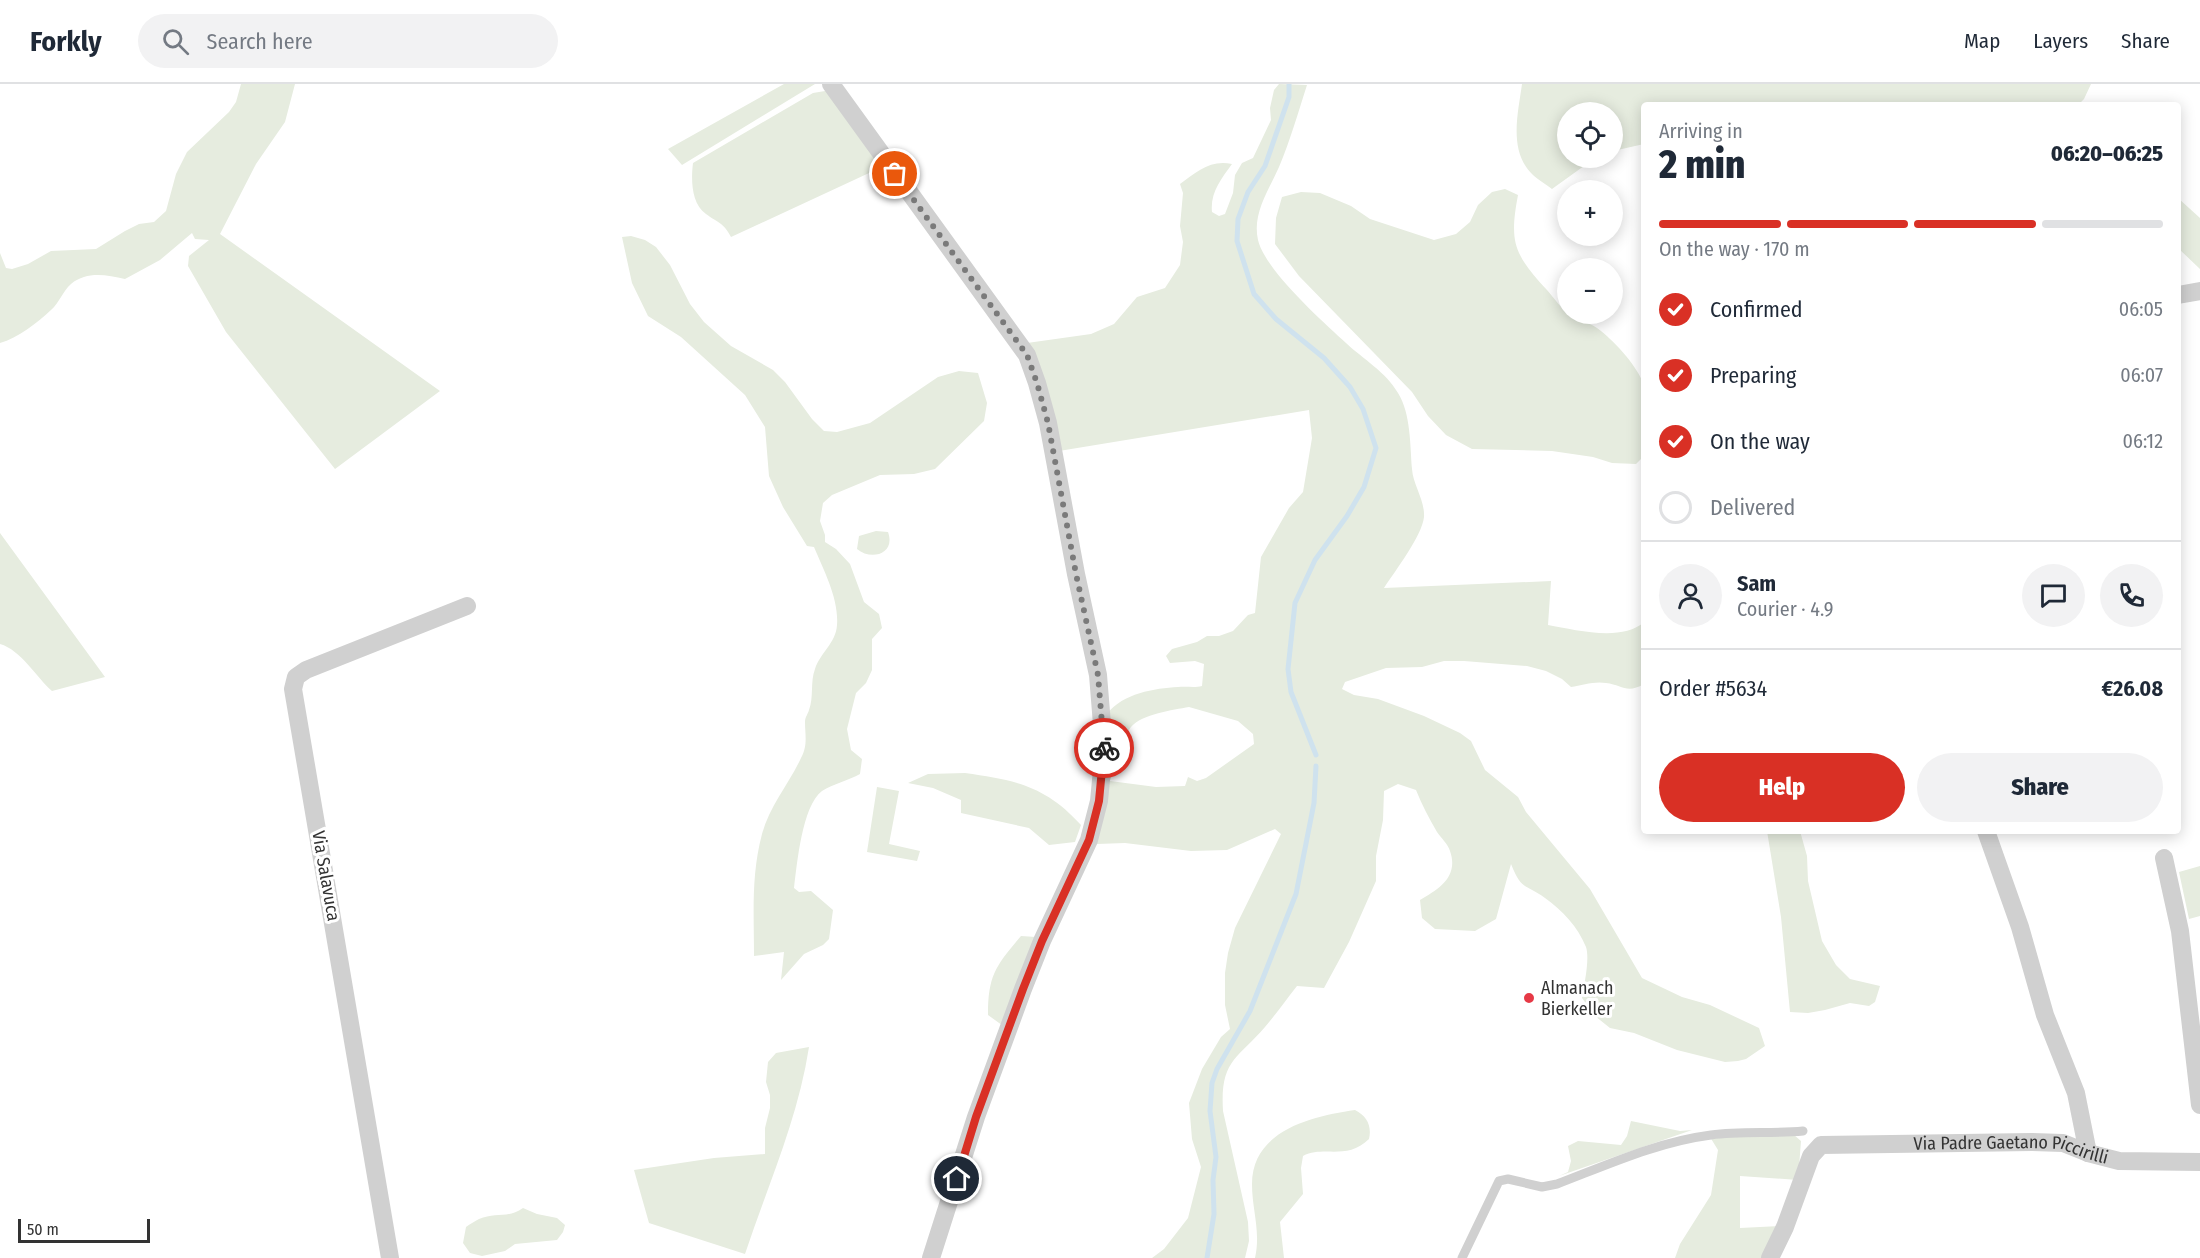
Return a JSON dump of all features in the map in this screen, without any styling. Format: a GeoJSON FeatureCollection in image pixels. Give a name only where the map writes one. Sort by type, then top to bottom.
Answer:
{"type":"FeatureCollection","features":[{"type":"Feature","properties":{"kind":"street"},"geometry":{"type":"LineString","coordinates":[[831,84],[1027,355],[1048,423],[1076,574],[1098,675],[1104,749],[1099,801],[1089,840],[1042,941],[1023,989],[976,1117],[931,1258]]}},
{"type":"Feature","properties":{"kind":"street"},"geometry":{"type":"LineString","coordinates":[[2181,294],[2200,291]]}},
{"type":"Feature","properties":{"kind":"street","name":"Via Salavuca"},"geometry":{"type":"LineString","coordinates":[[390,1258],[293,689],[296,678],[306,670],[467,606]]}},
{"type":"Feature","properties":{"kind":"street"},"geometry":{"type":"LineString","coordinates":[[1987,834],[2020,927],[2045,1015],[2076,1093],[2088,1154]]}},
{"type":"Feature","properties":{"kind":"street"},"geometry":{"type":"LineString","coordinates":[[2164,858],[2180,931],[2200,1105]]}},
{"type":"Feature","properties":{"kind":"street","name":"Via Padre Gaetano Piccirilli"},"geometry":{"type":"LineString","coordinates":[[1770,1258],[1785,1227],[1811,1156],[1821,1145],[2063,1143],[2088,1154],[2119,1161],[2200,1162]]}},
{"type":"Feature","properties":{"kind":"lane"},"geometry":{"type":"LineString","coordinates":[[1462,1258],[1499,1181],[1508,1179],[1542,1187],[1557,1184],[1659,1145],[1686,1138],[1741,1132],[1803,1131]]}},
{"type":"Feature","properties":{"kind":"shaded area"},"geometry":{"type":"Polygon","coordinates":[[[241,84],[295,84],[285,122],[256,164],[220,234],[440,391],[335,469],[226,332],[188,266],[189,256],[209,240],[195,239],[192,233],[160,260],[125,279],[97,275],[77,280],[68,287],[54,307],[40,320],[20,334],[0,343],[0,253],[6,268],[12,269],[28,264],[51,251],[96,249],[139,224],[154,222],[166,211],[176,174],[187,152],[229,112],[236,102],[241,84]]]}},
{"type":"Feature","properties":{"kind":"shaded area"},"geometry":{"type":"Polygon","coordinates":[[[784,84],[815,84],[682,165],[668,149],[784,84]]]}},
{"type":"Feature","properties":{"kind":"shaded area"},"geometry":{"type":"Polygon","coordinates":[[[1279,84],[1307,85],[1283,157],[1259,211],[1257,230],[1263,252],[1271,266],[1309,309],[1393,385],[1402,401],[1408,420],[1413,475],[1423,505],[1424,517],[1413,543],[1384,588],[1551,581],[1548,625],[1585,632],[1611,633],[1624,632],[1641,624],[1641,686],[1638,687],[1625,688],[1602,683],[1571,687],[1562,679],[1546,671],[1527,666],[1444,661],[1422,667],[1386,668],[1345,682],[1342,689],[1354,695],[1378,699],[1424,716],[1460,733],[1471,741],[1485,770],[1518,797],[1526,812],[1590,889],[1642,978],[1682,997],[1710,1005],[1759,1028],[1765,1046],[1746,1059],[1725,1062],[1677,1050],[1634,1033],[1610,1028],[1595,1016],[1582,998],[1587,952],[1579,933],[1557,908],[1521,883],[1511,864],[1496,919],[1475,931],[1435,929],[1422,918],[1420,900],[1446,881],[1452,868],[1450,851],[1434,827],[1416,790],[1398,784],[1384,791],[1383,820],[1376,856],[1376,881],[1349,942],[1324,988],[1297,986],[1227,1071],[1224,1081],[1223,1111],[1248,1222],[1249,1241],[1245,1258],[1152,1258],[1164,1249],[1188,1218],[1201,1167],[1192,1139],[1189,1103],[1202,1069],[1221,1037],[1230,1029],[1225,1005],[1225,973],[1228,953],[1235,928],[1281,834],[1275,829],[1227,850],[1191,851],[1125,843],[1097,844],[1108,713],[1122,701],[1140,693],[1202,686],[1204,664],[1195,661],[1170,663],[1166,656],[1172,649],[1197,642],[1207,636],[1219,636],[1233,631],[1248,615],[1255,613],[1261,557],[1289,508],[1303,492],[1312,438],[1309,410],[1059,451],[1027,343],[1091,334],[1114,324],[1137,297],[1165,288],[1180,265],[1183,242],[1180,226],[1183,193],[1180,184],[1211,165],[1232,164],[1220,181],[1212,205],[1212,212],[1219,216],[1225,214],[1233,193],[1235,175],[1242,163],[1253,158],[1271,120],[1270,108],[1274,90],[1279,84]],[[1189,707],[1158,713],[1142,719],[1131,727],[1118,753],[1110,781],[1156,787],[1185,786],[1188,777],[1197,781],[1206,778],[1254,744],[1253,734],[1238,721],[1189,707]]]}},
{"type":"Feature","properties":{"kind":"shaded area"},"geometry":{"type":"Polygon","coordinates":[[[1522,84],[2091,84],[2081,102],[1641,102],[1641,145],[1623,149],[1623,102],[1557,102],[1557,168],[1581,168],[1564,180],[1557,180],[1557,185],[1552,189],[1533,175],[1525,165],[1517,144],[1522,84]]]}},
{"type":"Feature","properties":{"kind":"shaded area"},"geometry":{"type":"Polygon","coordinates":[[[831,90],[882,167],[731,237],[723,226],[701,210],[697,204],[692,184],[693,163],[813,93],[831,90]]]}},
{"type":"Feature","properties":{"kind":"shaded area"},"geometry":{"type":"Polygon","coordinates":[[[1505,189],[1518,195],[1514,225],[1517,247],[1527,267],[1557,302],[1557,324],[1589,324],[1597,328],[1632,363],[1641,378],[1641,459],[1636,464],[1612,463],[1593,457],[1552,451],[1472,449],[1446,435],[1428,416],[1412,392],[1299,276],[1275,244],[1276,218],[1282,197],[1301,192],[1320,193],[1351,206],[1370,219],[1434,240],[1456,234],[1470,222],[1478,205],[1492,192],[1505,189]]]}},
{"type":"Feature","properties":{"kind":"shaded area"},"geometry":{"type":"Polygon","coordinates":[[[2181,201],[2200,218],[2200,269],[2181,251],[2181,201]]]}},
{"type":"Feature","properties":{"kind":"shaded area"},"geometry":{"type":"Polygon","coordinates":[[[631,236],[645,240],[656,247],[670,265],[690,304],[704,322],[731,346],[773,370],[824,431],[837,432],[870,423],[938,377],[959,371],[978,373],[987,403],[984,421],[935,469],[914,474],[880,475],[832,495],[823,503],[820,521],[825,542],[836,549],[850,564],[864,602],[879,614],[882,628],[872,639],[872,670],[866,683],[856,693],[847,729],[851,750],[862,759],[860,774],[822,791],[815,798],[805,822],[799,851],[794,888],[799,892],[811,891],[833,910],[829,939],[823,945],[804,954],[781,980],[784,952],[754,956],[754,895],[758,850],[765,823],[805,749],[805,720],[810,705],[814,674],[817,663],[831,643],[836,631],[836,605],[814,547],[807,546],[783,507],[769,476],[765,427],[745,395],[681,337],[648,316],[632,283],[622,237],[631,236]]]}},
{"type":"Feature","properties":{"kind":"shaded area"},"geometry":{"type":"Polygon","coordinates":[[[876,531],[888,532],[890,540],[885,550],[875,555],[863,553],[857,549],[859,536],[876,531]]]}},
{"type":"Feature","properties":{"kind":"shaded area"},"geometry":{"type":"Polygon","coordinates":[[[0,533],[105,677],[52,691],[15,652],[0,644],[0,533]]]}},
{"type":"Feature","properties":{"kind":"shaded area"},"geometry":{"type":"Polygon","coordinates":[[[965,773],[1014,782],[1055,801],[1081,825],[1075,842],[1049,845],[1029,828],[961,813],[961,800],[933,788],[908,783],[928,774],[965,773]]]}},
{"type":"Feature","properties":{"kind":"shaded area"},"geometry":{"type":"Polygon","coordinates":[[[877,787],[899,791],[889,844],[920,851],[917,861],[867,852],[877,787]]]}},
{"type":"Feature","properties":{"kind":"shaded area"},"geometry":{"type":"Polygon","coordinates":[[[1767,834],[1801,834],[1807,856],[1808,881],[1822,941],[1836,965],[1850,979],[1880,986],[1875,1002],[1869,1006],[1850,1003],[1808,1013],[1790,1012],[1781,917],[1767,834]]]}},
{"type":"Feature","properties":{"kind":"shaded area"},"geometry":{"type":"Polygon","coordinates":[[[2200,866],[2200,916],[2189,919],[2179,872],[2200,866]]]}},
{"type":"Feature","properties":{"kind":"shaded area"},"geometry":{"type":"Polygon","coordinates":[[[1021,936],[1036,937],[1006,1028],[988,1015],[988,1001],[995,972],[1005,955],[1021,936]]]}},
{"type":"Feature","properties":{"kind":"shaded area"},"geometry":{"type":"Polygon","coordinates":[[[809,1047],[798,1100],[782,1152],[745,1254],[649,1223],[634,1170],[714,1158],[765,1154],[765,1128],[770,1108],[770,1095],[766,1082],[768,1062],[776,1053],[809,1047]]]}},
{"type":"Feature","properties":{"kind":"shaded area"},"geometry":{"type":"Polygon","coordinates":[[[1355,1110],[1368,1122],[1369,1139],[1361,1146],[1352,1149],[1311,1153],[1303,1156],[1301,1168],[1303,1194],[1280,1222],[1284,1258],[1255,1258],[1257,1230],[1252,1184],[1255,1166],[1262,1150],[1274,1138],[1304,1122],[1321,1116],[1355,1110]]]}},
{"type":"Feature","properties":{"kind":"shaded area"},"geometry":{"type":"Polygon","coordinates":[[[1631,1121],[1680,1131],[1692,1130],[1559,1176],[1568,1172],[1571,1161],[1568,1146],[1578,1141],[1621,1145],[1627,1136],[1631,1121]]]}},
{"type":"Feature","properties":{"kind":"shaded area"},"geometry":{"type":"Polygon","coordinates":[[[1794,1135],[1801,1141],[1798,1180],[1740,1176],[1740,1228],[1780,1226],[1765,1258],[1675,1258],[1680,1244],[1711,1195],[1718,1150],[1710,1137],[1794,1135]]]}},
{"type":"Feature","properties":{"kind":"shaded area"},"geometry":{"type":"Polygon","coordinates":[[[523,1208],[537,1214],[557,1218],[565,1225],[557,1240],[515,1244],[505,1251],[482,1256],[470,1253],[463,1243],[466,1227],[485,1217],[512,1213],[523,1208]]]}},
{"type":"Feature","properties":{"kind":"waterway"},"geometry":{"type":"LineString","coordinates":[[1289,84],[1289,97],[1265,166],[1248,192],[1238,219],[1237,241],[1254,294],[1276,319],[1324,358],[1350,387],[1363,409],[1376,448],[1364,487],[1347,516],[1315,560],[1295,603],[1288,669],[1291,692],[1316,755]]}},
{"type":"Feature","properties":{"kind":"waterway"},"geometry":{"type":"LineString","coordinates":[[1207,1258],[1214,1214],[1213,1180],[1216,1157],[1210,1111],[1212,1083],[1217,1069],[1250,1011],[1296,894],[1314,803],[1316,766]]}},
{"type":"Feature","properties":{"kind":"way so far"},"geometry":{"type":"LineString","coordinates":[[895,174],[1027,355],[1048,423],[1076,574],[1098,675],[1104,748]]}},
{"type":"Feature","properties":{"kind":"place","name":"Almanach Bierkeller"},"geometry":{"type":"Point","coordinates":[1529,998]}},
{"type":"Feature","properties":{"kind":"route"},"geometry":{"type":"LineString","coordinates":[[957,1179],[976,1117],[1023,989],[1042,941],[1089,840],[1099,801],[1104,748]]}}]}
